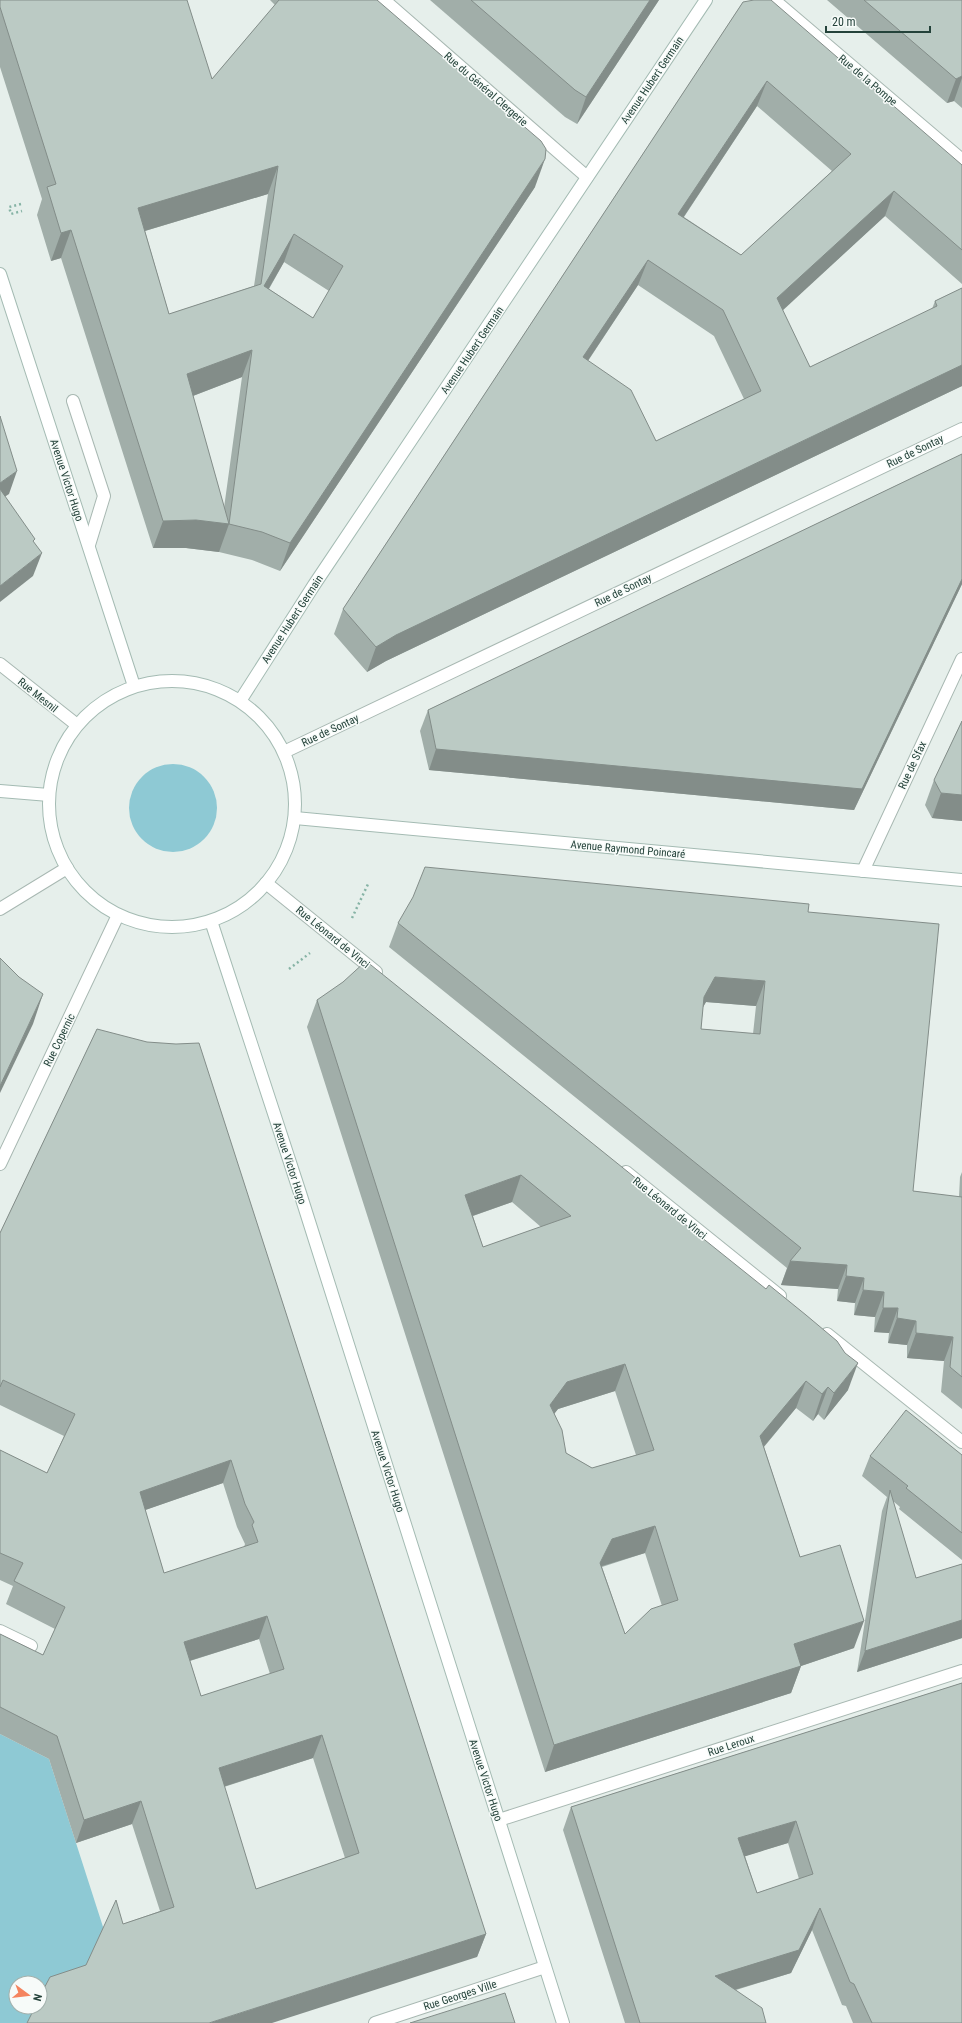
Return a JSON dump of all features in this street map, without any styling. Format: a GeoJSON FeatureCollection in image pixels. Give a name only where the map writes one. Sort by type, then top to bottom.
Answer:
{"type":"FeatureCollection","features":[{"type":"Feature","properties":{"kind":"street","name":"Rue du Général Clergerie"},"geometry":{"type":"LineString","coordinates":[[384,0],[587,177]]}},
{"type":"Feature","properties":{"kind":"street","name":"Avenue Hubert Germain"},"geometry":{"type":"LineString","coordinates":[[240,701],[314,585],[706,0]]}},
{"type":"Feature","properties":{"kind":"street","name":"Rue de la Pompe"},"geometry":{"type":"LineString","coordinates":[[774,0],[962,160]]}},
{"type":"Feature","properties":{"kind":"street","name":"Avenue Victor Hugo"},"geometry":{"type":"LineString","coordinates":[[0,274],[134,686]]}},
{"type":"Feature","properties":{"kind":"street"},"geometry":{"type":"LineString","coordinates":[[73,401],[104,496],[89,545]]}},
{"type":"Feature","properties":{"kind":"street","name":"Rue de Sontay"},"geometry":{"type":"LineString","coordinates":[[284,752],[962,429]]}},
{"type":"Feature","properties":{"kind":"street","name":"Rue de Sfax"},"geometry":{"type":"LineString","coordinates":[[863,871],[962,659]]}},
{"type":"Feature","properties":{"kind":"street","name":"Rue Mesnil"},"geometry":{"type":"LineString","coordinates":[[0,664],[77,725]]}},
{"type":"Feature","properties":{"kind":"street"},"geometry":{"type":"LineString","coordinates":[[159,681],[186,681],[215,688],[240,701],[267,725],[284,752],[293,781],[295,818],[284,854],[266,883],[241,906],[211,920],[191,926],[167,927],[143,924],[118,915],[90,896],[67,868],[53,835],[49,795],[58,757],[77,725],[104,701],[134,686],[159,681]]}},
{"type":"Feature","properties":{"kind":"street"},"geometry":{"type":"LineString","coordinates":[[0,791],[49,795]]}},
{"type":"Feature","properties":{"kind":"street","name":"Avenue Raymond Poincaré"},"geometry":{"type":"LineString","coordinates":[[295,818],[962,880]]}},
{"type":"Feature","properties":{"kind":"street"},"geometry":{"type":"LineString","coordinates":[[0,909],[67,868]]}},
{"type":"Feature","properties":{"kind":"street","name":"Rue Léonard de Vinci"},"geometry":{"type":"LineString","coordinates":[[266,883],[388,981]]}},
{"type":"Feature","properties":{"kind":"street","name":"Rue Copernic"},"geometry":{"type":"LineString","coordinates":[[0,1164],[118,915]]}},
{"type":"Feature","properties":{"kind":"street","name":"Avenue Victor Hugo"},"geometry":{"type":"LineString","coordinates":[[211,920],[563,2023]]}},
{"type":"Feature","properties":{"kind":"street","name":"Rue Léonard de Vinci"},"geometry":{"type":"LineString","coordinates":[[619,1166],[787,1302]]}},
{"type":"Feature","properties":{"kind":"street"},"geometry":{"type":"LineString","coordinates":[[818,1327],[962,1442]]}},
{"type":"Feature","properties":{"kind":"street"},"geometry":{"type":"LineString","coordinates":[[0,1631],[31,1646]]}},
{"type":"Feature","properties":{"kind":"street","name":"Rue Leroux"},"geometry":{"type":"LineString","coordinates":[[499,1820],[962,1671]]}},
{"type":"Feature","properties":{"kind":"street","name":"Rue Georges Ville"},"geometry":{"type":"LineString","coordinates":[[375,2023],[545,1967]]}},
{"type":"Feature","properties":{"kind":"path"},"geometry":{"type":"LineString","coordinates":[[20,204],[9,207],[11,214],[22,211]]}},
{"type":"Feature","properties":{"kind":"path"},"geometry":{"type":"LineString","coordinates":[[352,918],[369,882]]}},
{"type":"Feature","properties":{"kind":"path"},"geometry":{"type":"LineString","coordinates":[[290,969],[310,953]]}},
{"type":"Feature","properties":{"kind":"water"},"geometry":{"type":"Polygon","coordinates":[[[173,764],[190,767],[198,771],[210,783],[214,791],[217,808],[214,825],[210,833],[198,845],[190,849],[173,852],[156,849],[148,845],[136,833],[132,825],[129,808],[132,791],[136,783],[148,771],[156,767],[173,764]]]}},
{"type":"Feature","properties":{"kind":"water"},"geometry":{"type":"Polygon","coordinates":[[[0,1734],[49,1759],[104,1930],[77,1988],[48,1999],[48,1975],[8,1975],[8,2015],[34,2015],[30,2023],[0,2023],[0,1734]]]}},
{"type":"Feature","properties":{"kind":"building"},"geometry":{"type":"Polygon","coordinates":[[[0,0],[187,0],[212,79],[279,0],[377,0],[541,141],[546,149],[545,159],[290,543],[262,532],[229,524],[196,520],[163,521],[71,230],[61,233],[47,187],[56,184],[0,7],[0,0]],[[278,166],[138,208],[169,314],[261,284],[278,166]],[[294,234],[264,286],[313,318],[343,266],[294,234]],[[252,350],[187,374],[229,524],[252,350]]]}},
{"type":"Feature","properties":{"kind":"building"},"geometry":{"type":"Polygon","coordinates":[[[471,0],[650,0],[586,97],[575,90],[471,0]]]}},
{"type":"Feature","properties":{"kind":"building"},"geometry":{"type":"Polygon","coordinates":[[[754,0],[771,0],[962,165],[962,250],[894,191],[777,298],[810,367],[937,306],[935,301],[962,288],[962,365],[396,635],[376,647],[343,609],[743,2],[754,0]],[[767,81],[678,214],[741,255],[851,154],[767,81]],[[648,260],[583,357],[631,390],[656,441],[761,391],[723,310],[648,260]]]}},
{"type":"Feature","properties":{"kind":"building"},"geometry":{"type":"Polygon","coordinates":[[[864,0],[962,0],[962,76],[956,79],[864,0]]]}},
{"type":"Feature","properties":{"kind":"building"},"geometry":{"type":"Polygon","coordinates":[[[0,416],[17,471],[0,483],[0,416]]]}},
{"type":"Feature","properties":{"kind":"building"},"geometry":{"type":"Polygon","coordinates":[[[962,454],[962,579],[862,789],[436,749],[428,710],[962,454]]]}},
{"type":"Feature","properties":{"kind":"building"},"geometry":{"type":"Polygon","coordinates":[[[0,489],[35,539],[33,541],[42,553],[0,586],[0,489]]]}},
{"type":"Feature","properties":{"kind":"building"},"geometry":{"type":"Polygon","coordinates":[[[962,721],[962,795],[941,793],[934,780],[962,721]]]}},
{"type":"Feature","properties":{"kind":"building"},"geometry":{"type":"Polygon","coordinates":[[[425,867],[809,904],[808,912],[939,924],[913,1191],[962,1197],[962,1377],[950,1367],[953,1337],[916,1333],[916,1321],[897,1318],[898,1308],[883,1308],[884,1292],[863,1290],[864,1278],[846,1276],[847,1265],[790,1261],[801,1248],[398,923],[413,897],[425,867]],[[715,977],[704,997],[701,1029],[760,1034],[765,981],[715,977]]]}},
{"type":"Feature","properties":{"kind":"building"},"geometry":{"type":"Polygon","coordinates":[[[0,958],[19,977],[43,994],[0,1086],[0,958]]]}},
{"type":"Feature","properties":{"kind":"building"},"geometry":{"type":"Polygon","coordinates":[[[366,961],[638,1180],[635,1184],[766,1289],[769,1285],[806,1315],[837,1341],[845,1353],[858,1363],[834,1393],[828,1387],[822,1394],[806,1381],[760,1436],[800,1557],[840,1545],[864,1621],[794,1644],[801,1666],[554,1745],[317,1000],[343,982],[366,961]],[[521,1175],[465,1195],[483,1247],[571,1216],[521,1175]],[[625,1364],[567,1382],[550,1405],[562,1430],[566,1453],[592,1468],[654,1450],[625,1364]],[[655,1526],[612,1539],[600,1563],[625,1634],[651,1609],[678,1600],[655,1526]]]}},
{"type":"Feature","properties":{"kind":"building"},"geometry":{"type":"Polygon","coordinates":[[[97,1029],[147,1042],[176,1044],[199,1043],[486,1934],[209,2023],[27,2023],[31,2015],[48,2015],[48,1981],[50,1977],[86,1965],[116,1900],[123,1924],[174,1907],[141,1801],[84,1820],[57,1736],[0,1707],[0,1634],[43,1655],[65,1607],[14,1581],[23,1563],[0,1553],[0,1450],[47,1473],[75,1414],[3,1380],[0,1387],[0,1233],[97,1029]],[[231,1460],[140,1492],[164,1573],[258,1542],[252,1525],[254,1522],[245,1504],[231,1460]],[[267,1616],[184,1642],[201,1696],[284,1669],[267,1616]],[[322,1735],[219,1768],[256,1889],[359,1853],[322,1735]]]}},
{"type":"Feature","properties":{"kind":"building"},"geometry":{"type":"Polygon","coordinates":[[[906,1410],[962,1455],[962,1533],[906,1488],[908,1486],[870,1456],[906,1410]]]}},
{"type":"Feature","properties":{"kind":"building"},"geometry":{"type":"Polygon","coordinates":[[[890,1490],[916,1578],[962,1564],[962,1620],[865,1651],[890,1490]]]}},
{"type":"Feature","properties":{"kind":"building"},"geometry":{"type":"Polygon","coordinates":[[[962,1683],[962,2023],[872,2023],[854,1984],[850,1982],[820,1908],[799,1950],[715,1976],[762,2008],[766,2023],[640,2023],[571,1807],[962,1683]],[[796,1821],[738,1838],[757,1893],[813,1874],[796,1821]]]}},
{"type":"Feature","properties":{"kind":"building"},"geometry":{"type":"Polygon","coordinates":[[[505,1993],[515,2023],[410,2023],[505,1993]]]}}]}
